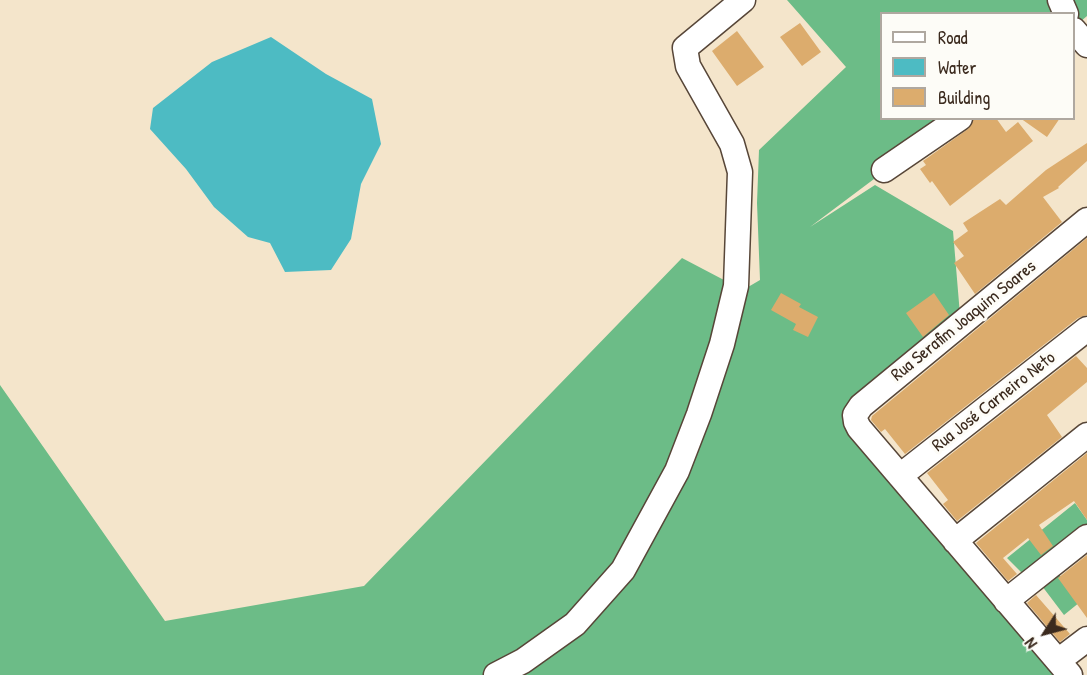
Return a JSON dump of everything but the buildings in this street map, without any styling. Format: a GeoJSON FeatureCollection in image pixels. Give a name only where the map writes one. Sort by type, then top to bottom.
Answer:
{"type":"FeatureCollection","features":[{"type":"Feature","properties":{"kind":"street"},"geometry":{"type":"LineString","coordinates":[[496,675],[523,662],[575,624],[623,570],[677,471],[699,414],[722,344],[736,286],[740,172],[732,144],[687,66],[685,48],[743,0]]}},
{"type":"Feature","properties":{"kind":"street"},"geometry":{"type":"LineString","coordinates":[[1075,29],[1087,19]]}},
{"type":"Feature","properties":{"kind":"street"},"geometry":{"type":"LineString","coordinates":[[1075,31],[1087,45]]}},
{"type":"Feature","properties":{"kind":"street"},"geometry":{"type":"LineString","coordinates":[[884,170],[957,120]]}},
{"type":"Feature","properties":{"kind":"street","name":"Rua Serafim Joaquim Soares"},"geometry":{"type":"LineString","coordinates":[[900,476],[855,422],[855,415],[861,406],[1087,220]]}},
{"type":"Feature","properties":{"kind":"street","name":"Rua José Carneiro Neto"},"geometry":{"type":"LineString","coordinates":[[900,476],[1087,329]]}},
{"type":"Feature","properties":{"kind":"street"},"geometry":{"type":"LineString","coordinates":[[955,541],[1087,435]]}},
{"type":"Feature","properties":{"kind":"street"},"geometry":{"type":"LineString","coordinates":[[900,476],[1064,668],[1087,639]]}},
{"type":"Feature","properties":{"kind":"street"},"geometry":{"type":"LineString","coordinates":[[1006,601],[1087,537]]}},
{"type":"Feature","properties":{"kind":"green space"},"geometry":{"type":"Polygon","coordinates":[[[787,0],[1087,0],[1087,16],[1075,26],[1075,12],[880,12],[880,120],[953,120],[810,227],[875,185],[953,231],[960,315],[850,410],[1058,675],[0,675],[0,385],[165,621],[364,586],[682,258],[743,290],[760,280],[757,203],[759,150],[846,67],[787,0]]]}},
{"type":"Feature","properties":{"kind":"green space"},"geometry":{"type":"Polygon","coordinates":[[[1075,503],[1087,520],[1087,529],[1027,578],[1007,558],[1075,503]]]}},
{"type":"Feature","properties":{"kind":"green space"},"geometry":{"type":"Polygon","coordinates":[[[1058,573],[1080,602],[1064,615],[1042,586],[1058,573]]]}},
{"type":"Feature","properties":{"kind":"water"},"geometry":{"type":"Polygon","coordinates":[[[271,37],[326,74],[372,99],[381,144],[361,184],[351,239],[331,270],[285,272],[270,243],[248,237],[214,207],[186,169],[150,129],[153,108],[212,62],[271,37]]]}}]}
